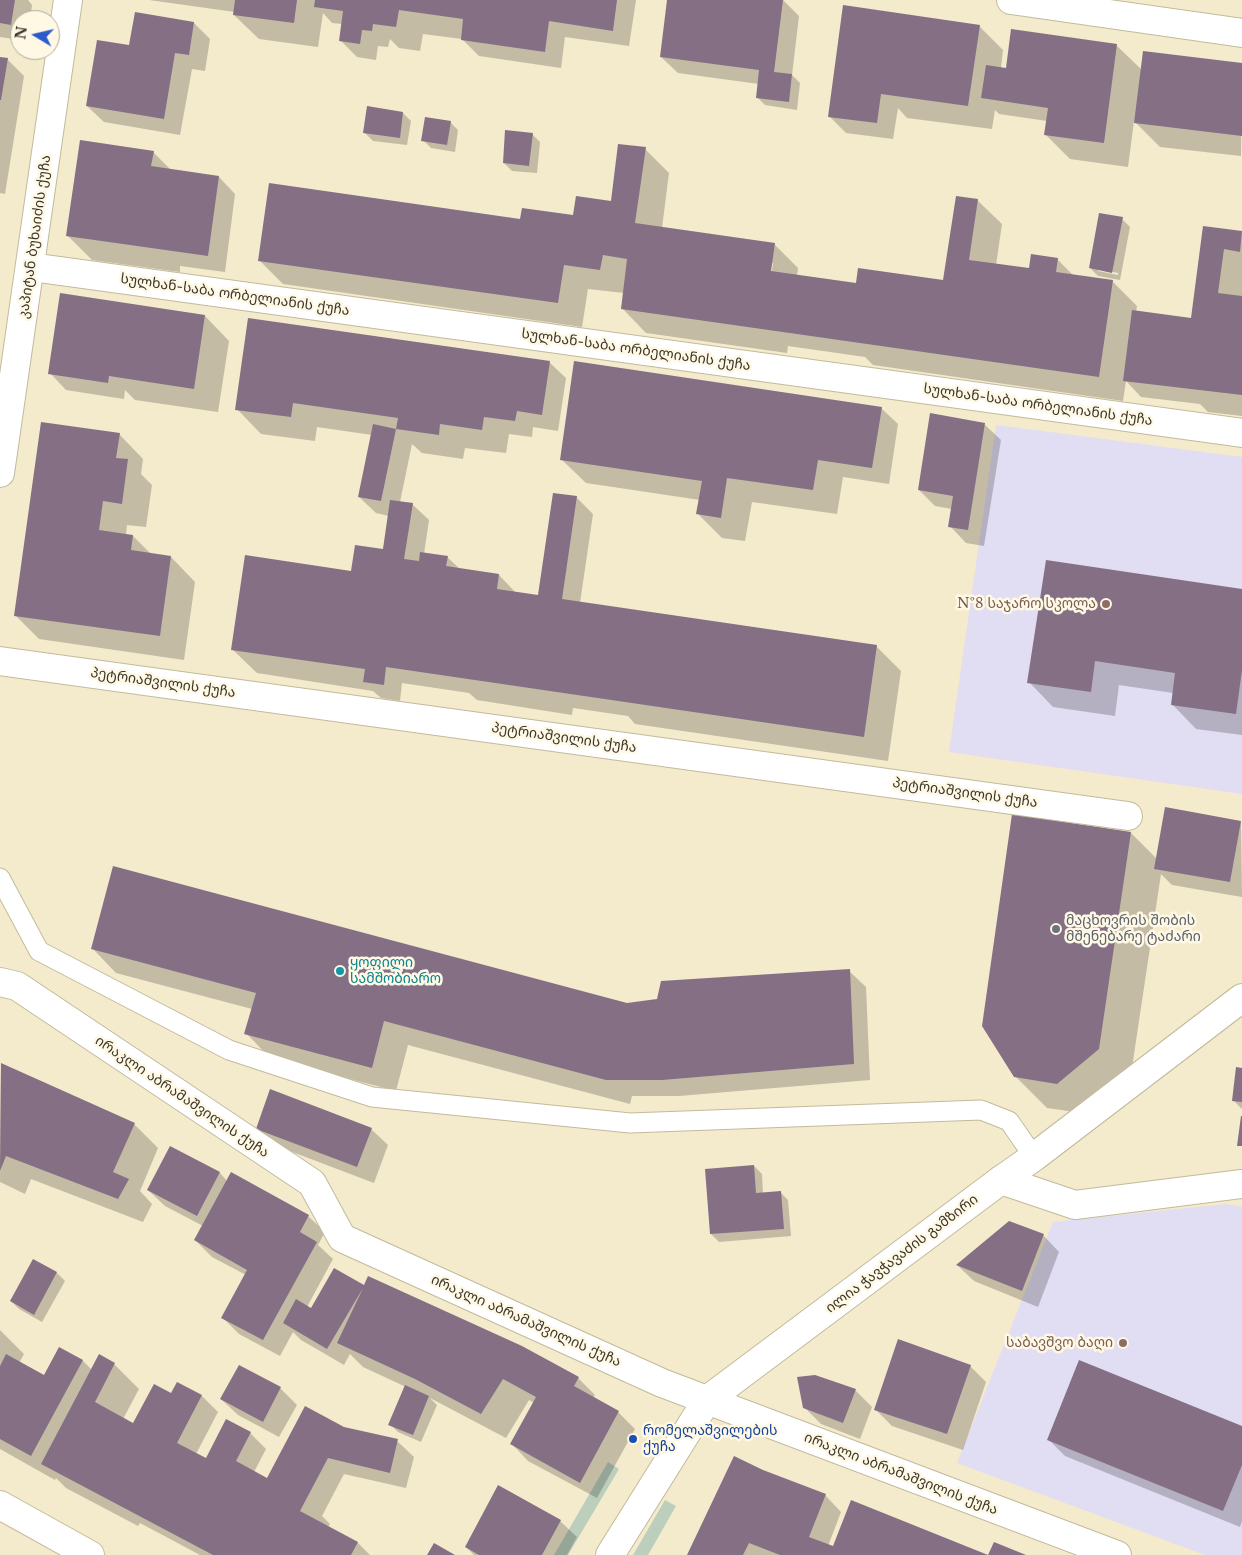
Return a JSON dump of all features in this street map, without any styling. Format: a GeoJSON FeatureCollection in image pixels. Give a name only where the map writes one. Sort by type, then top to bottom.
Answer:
{"type":"FeatureCollection","features":[{"type":"Feature","properties":{"kind":"street","name":"კაპიტან ბუხაიძის ქუჩა"},"geometry":{"type":"LineString","coordinates":[[0,473],[68,0]]}},
{"type":"Feature","properties":{"kind":"street"},"geometry":{"type":"LineString","coordinates":[[1011,0],[1242,33]]}},
{"type":"Feature","properties":{"kind":"street","name":"სულხან-საბა ორბელიანის ქუჩა"},"geometry":{"type":"LineString","coordinates":[[31,267],[1242,433]]}},
{"type":"Feature","properties":{"kind":"street","name":"პეტრიაშვილის ქუჩა"},"geometry":{"type":"LineString","coordinates":[[0,661],[1128,816]]}},
{"type":"Feature","properties":{"kind":"street","name":"ირაკლი აბრამაშვილის ქუჩა"},"geometry":{"type":"LineString","coordinates":[[0,982],[17,986],[312,1183],[342,1238],[662,1383],[1117,1555]]}},
{"type":"Feature","properties":{"kind":"street","name":"ილია ჭავჭავაძის გამზირი"},"geometry":{"type":"LineString","coordinates":[[610,1555],[707,1400],[1001,1180],[1034,1158],[1242,998]]}},
{"type":"Feature","properties":{"kind":"street"},"geometry":{"type":"LineString","coordinates":[[1001,1180],[1075,1205],[1242,1184]]}},
{"type":"Feature","properties":{"kind":"street"},"geometry":{"type":"LineString","coordinates":[[0,1504],[90,1555]]}},
{"type":"Feature","properties":{"kind":"lane"},"geometry":{"type":"LineString","coordinates":[[0,878],[39,951],[229,1050],[372,1097],[630,1122],[981,1110],[1009,1120],[1034,1158]]}},
{"type":"Feature","properties":{"kind":"shaded area","name":"№8 საჯარო სკოლა"},"geometry":{"type":"Polygon","coordinates":[[[996,425],[1242,457],[1242,794],[949,752],[996,425]]]}},
{"type":"Feature","properties":{"kind":"shaded area","name":"საბავშვო ბაღი"},"geometry":{"type":"Polygon","coordinates":[[[1226,1204],[1242,1207],[1242,1555],[1205,1555],[957,1463],[1053,1222],[1226,1204]]]}},
{"type":"Feature","properties":{"kind":"green space"},"geometry":{"type":"Polygon","coordinates":[[[608,1462],[619,1469],[568,1555],[554,1555],[608,1462]]]}},
{"type":"Feature","properties":{"kind":"green space"},"geometry":{"type":"Polygon","coordinates":[[[665,1500],[676,1506],[648,1555],[633,1555],[665,1500]]]}},
{"type":"Feature","properties":{"kind":"building"},"geometry":{"type":"Polygon","coordinates":[[[0,0],[15,0],[13,10],[10,10],[10,25],[0,23],[0,0]]]}},
{"type":"Feature","properties":{"kind":"building"},"geometry":{"type":"Polygon","coordinates":[[[235,0],[297,0],[294,23],[233,15],[235,0]]]}},
{"type":"Feature","properties":{"kind":"building"},"geometry":{"type":"Polygon","coordinates":[[[315,0],[617,0],[613,31],[549,21],[545,52],[461,40],[463,19],[399,10],[396,27],[373,24],[372,31],[362,30],[360,44],[339,41],[343,11],[314,7],[315,0]]]}},
{"type":"Feature","properties":{"kind":"building"},"geometry":{"type":"Polygon","coordinates":[[[667,0],[783,0],[774,72],[792,74],[789,102],[756,98],[759,70],[660,57],[667,0]]]}},
{"type":"Feature","properties":{"kind":"building"},"geometry":{"type":"Polygon","coordinates":[[[843,5],[980,25],[968,106],[881,94],[877,123],[828,117],[843,5]]]}},
{"type":"Feature","properties":{"kind":"building"},"geometry":{"type":"Polygon","coordinates":[[[135,12],[194,22],[189,55],[175,53],[164,119],[86,106],[97,40],[129,45],[135,12]]]}},
{"type":"Feature","properties":{"kind":"building"},"geometry":{"type":"Polygon","coordinates":[[[1011,29],[1117,44],[1104,143],[1044,135],[1048,108],[981,98],[986,65],[1006,68],[1011,29]]]}},
{"type":"Feature","properties":{"kind":"building"},"geometry":{"type":"Polygon","coordinates":[[[1143,51],[1242,63],[1242,136],[1134,123],[1143,51]]]}},
{"type":"Feature","properties":{"kind":"building"},"geometry":{"type":"Polygon","coordinates":[[[0,57],[8,58],[1,100],[0,100],[0,57]]]}},
{"type":"Feature","properties":{"kind":"building"},"geometry":{"type":"Polygon","coordinates":[[[367,106],[403,112],[400,138],[363,133],[367,106]]]}},
{"type":"Feature","properties":{"kind":"building"},"geometry":{"type":"Polygon","coordinates":[[[425,117],[451,121],[447,145],[421,141],[425,117]]]}},
{"type":"Feature","properties":{"kind":"building"},"geometry":{"type":"Polygon","coordinates":[[[505,130],[533,133],[529,166],[503,163],[505,130]]]}},
{"type":"Feature","properties":{"kind":"building"},"geometry":{"type":"Polygon","coordinates":[[[80,140],[154,151],[151,166],[219,176],[208,256],[66,236],[80,140]]]}},
{"type":"Feature","properties":{"kind":"building"},"geometry":{"type":"Polygon","coordinates":[[[618,144],[646,147],[635,223],[775,243],[771,271],[856,283],[858,268],[943,280],[956,196],[978,199],[969,260],[1029,268],[1031,254],[1058,258],[1056,272],[1113,280],[1099,377],[621,309],[627,259],[603,255],[600,270],[564,265],[558,303],[258,261],[269,183],[520,219],[522,208],[573,215],[576,196],[611,201],[618,144]]]}},
{"type":"Feature","properties":{"kind":"building"},"geometry":{"type":"Polygon","coordinates":[[[1099,213],[1123,217],[1112,273],[1089,268],[1099,213]]]}},
{"type":"Feature","properties":{"kind":"building"},"geometry":{"type":"Polygon","coordinates":[[[1203,226],[1242,231],[1240,252],[1224,249],[1218,293],[1242,296],[1242,395],[1123,381],[1132,310],[1191,318],[1203,226]]]}},
{"type":"Feature","properties":{"kind":"building"},"geometry":{"type":"Polygon","coordinates":[[[60,293],[205,315],[194,389],[109,376],[108,383],[48,374],[60,293]]]}},
{"type":"Feature","properties":{"kind":"building"},"geometry":{"type":"Polygon","coordinates":[[[248,318],[550,361],[542,415],[517,411],[515,421],[484,417],[482,430],[440,424],[439,435],[396,429],[398,418],[293,403],[291,417],[235,410],[248,318]]]}},
{"type":"Feature","properties":{"kind":"building"},"geometry":{"type":"Polygon","coordinates":[[[574,361],[882,407],[872,468],[818,460],[813,490],[727,478],[721,518],[696,514],[702,481],[560,460],[574,361]]]}},
{"type":"Feature","properties":{"kind":"building"},"geometry":{"type":"Polygon","coordinates":[[[930,413],[985,423],[968,530],[948,527],[953,496],[918,490],[930,413]]]}},
{"type":"Feature","properties":{"kind":"building"},"geometry":{"type":"Polygon","coordinates":[[[41,422],[120,433],[116,458],[128,459],[122,504],[103,501],[99,530],[133,535],[131,550],[171,556],[160,636],[14,616],[41,422]]]}},
{"type":"Feature","properties":{"kind":"building"},"geometry":{"type":"Polygon","coordinates":[[[373,424],[396,429],[381,501],[358,497],[373,424]]]}},
{"type":"Feature","properties":{"kind":"building"},"geometry":{"type":"Polygon","coordinates":[[[553,493],[577,496],[562,599],[877,645],[864,737],[386,667],[384,685],[363,682],[365,669],[231,650],[245,555],[351,571],[355,545],[383,549],[390,500],[413,503],[404,559],[419,561],[420,552],[448,556],[446,566],[499,574],[497,589],[538,595],[553,493]]]}},
{"type":"Feature","properties":{"kind":"building"},"geometry":{"type":"Polygon","coordinates":[[[1046,560],[1242,589],[1242,670],[1236,714],[1171,705],[1175,673],[1095,661],[1091,692],[1027,683],[1046,560]]]}},
{"type":"Feature","properties":{"kind":"building"},"geometry":{"type":"Polygon","coordinates":[[[1165,807],[1241,821],[1230,882],[1154,869],[1165,807]]]}},
{"type":"Feature","properties":{"kind":"building","name":"მაცხოვრის შობის მშენებარე ტაძარი"},"geometry":{"type":"Polygon","coordinates":[[[1012,814],[1131,832],[1099,1049],[1057,1084],[1014,1077],[982,1026],[1012,814]]]}},
{"type":"Feature","properties":{"kind":"building","name":"ყოფილი სამშობიარო"},"geometry":{"type":"Polygon","coordinates":[[[113,866],[627,1003],[657,999],[661,981],[850,969],[854,1064],[662,1080],[606,1080],[384,1021],[372,1068],[244,1034],[256,993],[91,949],[113,866]]]}},
{"type":"Feature","properties":{"kind":"building"},"geometry":{"type":"Polygon","coordinates":[[[1,1063],[135,1123],[113,1172],[129,1179],[118,1199],[6,1156],[0,1171],[1,1063]]]}},
{"type":"Feature","properties":{"kind":"building"},"geometry":{"type":"Polygon","coordinates":[[[1236,1067],[1242,1068],[1242,1102],[1232,1101],[1236,1067]]]}},
{"type":"Feature","properties":{"kind":"building"},"geometry":{"type":"Polygon","coordinates":[[[270,1089],[372,1128],[357,1167],[256,1129],[270,1089]]]}},
{"type":"Feature","properties":{"kind":"building"},"geometry":{"type":"Polygon","coordinates":[[[1241,1116],[1242,1146],[1237,1146],[1241,1116]]]}},
{"type":"Feature","properties":{"kind":"building"},"geometry":{"type":"Polygon","coordinates":[[[170,1146],[220,1172],[197,1216],[147,1190],[170,1146]]]}},
{"type":"Feature","properties":{"kind":"building"},"geometry":{"type":"Polygon","coordinates":[[[754,1165],[756,1193],[781,1191],[784,1229],[710,1234],[705,1169],[754,1165]]]}},
{"type":"Feature","properties":{"kind":"building"},"geometry":{"type":"Polygon","coordinates":[[[231,1172],[309,1215],[300,1232],[317,1242],[263,1340],[221,1318],[247,1270],[194,1240],[231,1172]]]}},
{"type":"Feature","properties":{"kind":"building"},"geometry":{"type":"Polygon","coordinates":[[[1009,1221],[1044,1234],[1022,1291],[956,1265],[1009,1221]]]}},
{"type":"Feature","properties":{"kind":"building"},"geometry":{"type":"Polygon","coordinates":[[[33,1259],[57,1272],[34,1315],[10,1301],[33,1259]]]}},
{"type":"Feature","properties":{"kind":"building"},"geometry":{"type":"Polygon","coordinates":[[[334,1268],[364,1285],[368,1276],[522,1346],[579,1377],[574,1386],[619,1411],[580,1483],[510,1444],[536,1397],[503,1379],[481,1414],[415,1379],[337,1343],[363,1288],[327,1349],[283,1323],[296,1299],[311,1308],[334,1268]]]}},
{"type":"Feature","properties":{"kind":"building"},"geometry":{"type":"Polygon","coordinates":[[[898,1339],[971,1365],[947,1434],[874,1410],[898,1339]]]}},
{"type":"Feature","properties":{"kind":"building"},"geometry":{"type":"Polygon","coordinates":[[[59,1347],[83,1360],[31,1456],[0,1439],[0,1366],[6,1354],[44,1375],[59,1347]]]}},
{"type":"Feature","properties":{"kind":"building"},"geometry":{"type":"Polygon","coordinates":[[[99,1354],[115,1363],[95,1402],[133,1423],[154,1384],[171,1393],[177,1382],[202,1395],[177,1443],[206,1458],[226,1419],[251,1432],[236,1461],[267,1478],[305,1406],[344,1427],[398,1439],[390,1473],[328,1458],[300,1511],[358,1542],[351,1555],[213,1555],[41,1464],[99,1354]]]}},
{"type":"Feature","properties":{"kind":"building"},"geometry":{"type":"Polygon","coordinates":[[[1079,1360],[1242,1426],[1242,1465],[1223,1511],[1047,1440],[1079,1360]]]}},
{"type":"Feature","properties":{"kind":"building"},"geometry":{"type":"Polygon","coordinates":[[[239,1365],[281,1387],[263,1422],[220,1399],[239,1365]]]}},
{"type":"Feature","properties":{"kind":"building"},"geometry":{"type":"Polygon","coordinates":[[[815,1375],[856,1389],[843,1423],[803,1408],[797,1377],[815,1375]]]}},
{"type":"Feature","properties":{"kind":"building"},"geometry":{"type":"Polygon","coordinates":[[[405,1385],[429,1396],[413,1435],[388,1425],[405,1385]]]}},
{"type":"Feature","properties":{"kind":"building"},"geometry":{"type":"Polygon","coordinates":[[[734,1456],[763,1470],[826,1494],[809,1537],[833,1546],[851,1500],[988,1555],[780,1555],[749,1543],[743,1555],[687,1555],[734,1456]]]}},
{"type":"Feature","properties":{"kind":"building"},"geometry":{"type":"Polygon","coordinates":[[[498,1485],[561,1520],[542,1555],[479,1555],[465,1547],[498,1485]]]}},
{"type":"Feature","properties":{"kind":"building"},"geometry":{"type":"Polygon","coordinates":[[[994,1542],[1026,1555],[988,1555],[994,1542]]]}},
{"type":"Feature","properties":{"kind":"building"},"geometry":{"type":"Polygon","coordinates":[[[434,1543],[455,1555],[427,1555],[434,1543]]]}},
{"type":"Feature","properties":{"kind":"place","name":"№8 საჯარო სკოლა"},"geometry":{"type":"Point","coordinates":[1106,604]}},
{"type":"Feature","properties":{"kind":"place","name":"მაცხოვრის შობის მშენებარე ტაძარი"},"geometry":{"type":"Point","coordinates":[1056,929]}},
{"type":"Feature","properties":{"kind":"place","name":"ყოფილი სამშობიარო"},"geometry":{"type":"Point","coordinates":[340,971]}},
{"type":"Feature","properties":{"kind":"place","name":"საბავშვო ბაღი"},"geometry":{"type":"Point","coordinates":[1123,1343]}},
{"type":"Feature","properties":{"kind":"place","name":"რომელაშვილების ქუჩა"},"geometry":{"type":"Point","coordinates":[633,1439]}}]}
